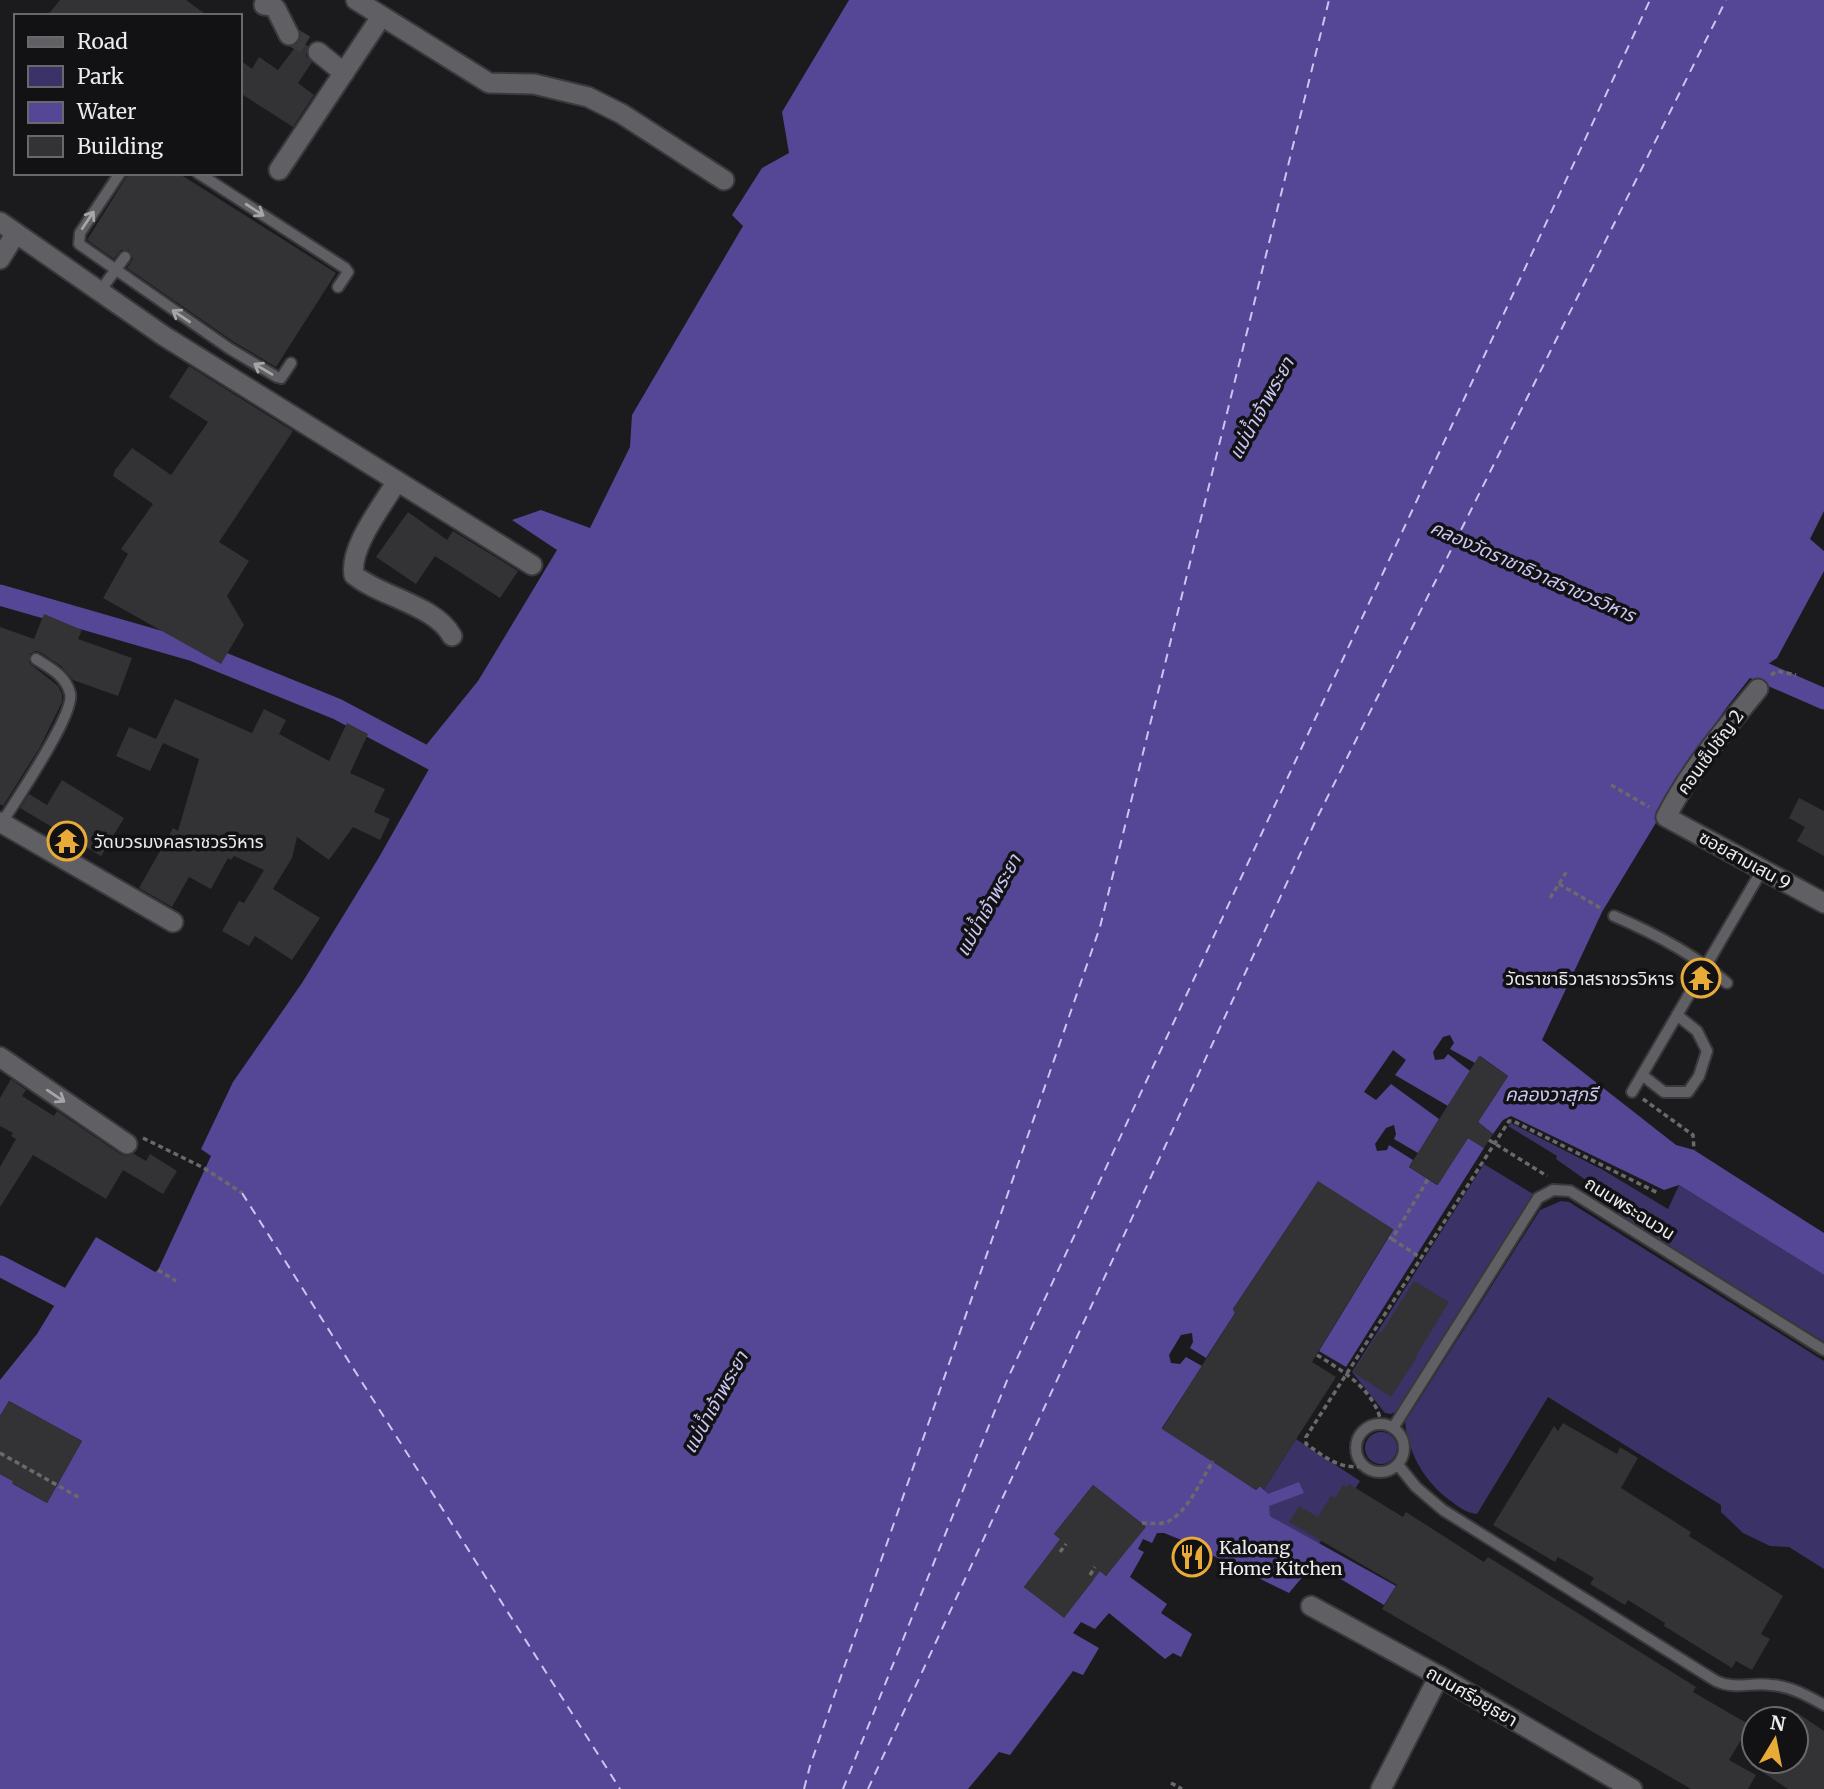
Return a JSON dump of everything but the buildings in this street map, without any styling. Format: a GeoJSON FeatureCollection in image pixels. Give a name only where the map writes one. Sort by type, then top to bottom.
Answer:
{"type":"FeatureCollection","features":[{"type":"Feature","properties":{"kind":"street"},"geometry":{"type":"LineString","coordinates":[[356,0],[489,83],[534,84],[588,97],[622,114],[724,180]]}},
{"type":"Feature","properties":{"kind":"street"},"geometry":{"type":"LineString","coordinates":[[264,5],[276,9],[289,35]]}},
{"type":"Feature","properties":{"kind":"street"},"geometry":{"type":"LineString","coordinates":[[279,170],[382,17]]}},
{"type":"Feature","properties":{"kind":"street"},"geometry":{"type":"LineString","coordinates":[[318,52],[344,73]]}},
{"type":"Feature","properties":{"kind":"street"},"geometry":{"type":"LineString","coordinates":[[0,258],[8,227],[164,335],[532,565]]}},
{"type":"Feature","properties":{"kind":"street"},"geometry":{"type":"LineString","coordinates":[[397,481],[356,551],[354,575],[446,624],[452,636]]}},
{"type":"Feature","properties":{"kind":"street","name":"คอนเซ็ปชัญ 2"},"geometry":{"type":"LineString","coordinates":[[1666,817],[1702,758],[1758,689]]}},
{"type":"Feature","properties":{"kind":"street","name":"ซอยสามเสน 9"},"geometry":{"type":"LineString","coordinates":[[1666,817],[1824,903]]}},
{"type":"Feature","properties":{"kind":"street"},"geometry":{"type":"LineString","coordinates":[[1,822],[173,922]]}},
{"type":"Feature","properties":{"kind":"street"},"geometry":{"type":"LineString","coordinates":[[0,1058],[127,1144]]}},
{"type":"Feature","properties":{"kind":"street","name":"ถนนศรีอยุธยา"},"geometry":{"type":"LineString","coordinates":[[1311,1606],[1439,1676],[1632,1789]]}},
{"type":"Feature","properties":{"kind":"street"},"geometry":{"type":"LineString","coordinates":[[1381,1789],[1439,1676]]}},
{"type":"Feature","properties":{"kind":"lane"},"geometry":{"type":"LineString","coordinates":[[119,175],[79,233],[79,244],[132,283],[232,345],[279,378],[290,363]]}},
{"type":"Feature","properties":{"kind":"lane"},"geometry":{"type":"LineString","coordinates":[[201,175],[345,268],[348,272],[338,287]]}},
{"type":"Feature","properties":{"kind":"lane"},"geometry":{"type":"LineString","coordinates":[[100,291],[125,257]]}},
{"type":"Feature","properties":{"kind":"lane"},"geometry":{"type":"LineString","coordinates":[[117,303],[132,283]]}},
{"type":"Feature","properties":{"kind":"lane"},"geometry":{"type":"LineString","coordinates":[[1,822],[63,722],[71,701],[70,692],[62,676],[36,659]]}},
{"type":"Feature","properties":{"kind":"lane"},"geometry":{"type":"LineString","coordinates":[[1632,1092],[1762,870]]}},
{"type":"Feature","properties":{"kind":"lane"},"geometry":{"type":"LineString","coordinates":[[1614,916],[1660,938],[1706,965],[1727,983]]}},
{"type":"Feature","properties":{"kind":"lane"},"geometry":{"type":"LineString","coordinates":[[1642,1075],[1664,1092],[1688,1092],[1699,1076],[1707,1051],[1697,1031],[1677,1015]]}},
{"type":"Feature","properties":{"kind":"lane","name":"ถนนพระฉนวน"},"geometry":{"type":"LineString","coordinates":[[1387,1426],[1538,1198],[1558,1189],[1570,1191],[1824,1350]]}},
{"type":"Feature","properties":{"kind":"lane"},"geometry":{"type":"LineString","coordinates":[[1370,1426],[1387,1426],[1403,1441],[1403,1458],[1398,1465],[1376,1473],[1362,1465],[1355,1452],[1358,1436],[1370,1426]]}},
{"type":"Feature","properties":{"kind":"lane"},"geometry":{"type":"LineString","coordinates":[[1398,1465],[1416,1487],[1443,1510],[1716,1681],[1728,1686],[1772,1685],[1789,1688],[1824,1705]]}},
{"type":"Feature","properties":{"kind":"path"},"geometry":{"type":"LineString","coordinates":[[1612,785],[1666,817]]}},
{"type":"Feature","properties":{"kind":"path"},"geometry":{"type":"LineString","coordinates":[[1550,898],[1567,871]]}},
{"type":"Feature","properties":{"kind":"path"},"geometry":{"type":"LineString","coordinates":[[1559,884],[1614,916]]}},
{"type":"Feature","properties":{"kind":"path"},"geometry":{"type":"LineString","coordinates":[[1632,1092],[1693,1135],[1694,1150]]}},
{"type":"Feature","properties":{"kind":"path"},"geometry":{"type":"LineString","coordinates":[[1362,1465],[1339,1465],[1306,1444],[1305,1440],[1509,1121],[1658,1193]]}},
{"type":"Feature","properties":{"kind":"path"},"geometry":{"type":"LineString","coordinates":[[127,1144],[139,1135],[204,1168],[242,1193]]}},
{"type":"Feature","properties":{"kind":"path"},"geometry":{"type":"LineString","coordinates":[[1489,1140],[1545,1175],[1558,1189]]}},
{"type":"Feature","properties":{"kind":"path"},"geometry":{"type":"LineString","coordinates":[[1420,1257],[1390,1238],[1428,1179]]}},
{"type":"Feature","properties":{"kind":"path"},"geometry":{"type":"LineString","coordinates":[[158,1270],[176,1281]]}},
{"type":"Feature","properties":{"kind":"path"},"geometry":{"type":"LineString","coordinates":[[1317,1355],[1346,1374],[1366,1392],[1387,1426]]}},
{"type":"Feature","properties":{"kind":"path"},"geometry":{"type":"LineString","coordinates":[[0,1452],[80,1498]]}},
{"type":"Feature","properties":{"kind":"path"},"geometry":{"type":"LineString","coordinates":[[1142,1523],[1168,1522],[1188,1502],[1213,1461]]}},
{"type":"Feature","properties":{"kind":"path"},"geometry":{"type":"LineString","coordinates":[[1060,1552],[1066,1544]]}},
{"type":"Feature","properties":{"kind":"path"},"geometry":{"type":"LineString","coordinates":[[1090,1575],[1095,1567]]}},
{"type":"Feature","properties":{"kind":"path"},"geometry":{"type":"LineString","coordinates":[[1171,1783],[1182,1789]]}},
{"type":"Feature","properties":{"kind":"green space"},"geometry":{"type":"Polygon","coordinates":[[[1511,1123],[1603,1170],[1668,1209],[1679,1185],[1824,1275],[1824,1342],[1617,1214],[1621,1205],[1556,1159],[1557,1156],[1508,1126],[1511,1123]]]}},
{"type":"Feature","properties":{"kind":"green space"},"geometry":{"type":"Polygon","coordinates":[[[1484,1164],[1533,1194],[1397,1411],[1385,1413],[1352,1372],[1484,1164]]]}},
{"type":"Feature","properties":{"kind":"green space"},"geometry":{"type":"Polygon","coordinates":[[[1561,1201],[1569,1202],[1824,1361],[1824,1569],[1789,1547],[1770,1546],[1743,1533],[1721,1512],[1721,1505],[1548,1397],[1477,1514],[1465,1511],[1448,1499],[1424,1474],[1410,1445],[1405,1422],[1540,1210],[1561,1201]]]}},
{"type":"Feature","properties":{"kind":"green space"},"geometry":{"type":"Polygon","coordinates":[[[1381,1432],[1393,1436],[1397,1448],[1393,1460],[1381,1464],[1369,1460],[1365,1448],[1369,1436],[1381,1432]]]}},
{"type":"Feature","properties":{"kind":"green space"},"geometry":{"type":"Polygon","coordinates":[[[1296,1439],[1360,1481],[1319,1544],[1270,1516],[1264,1489],[1296,1439]]]}},
{"type":"Feature","properties":{"kind":"water"},"geometry":{"type":"Polygon","coordinates":[[[849,0],[1824,0],[1824,511],[1810,539],[1824,551],[1824,571],[1777,658],[1753,674],[1688,763],[1674,793],[1602,912],[1542,1040],[1676,1145],[1694,1150],[1824,1233],[1824,1275],[1679,1185],[1664,1190],[1511,1116],[1503,1120],[1493,1134],[1478,1122],[1508,1076],[1480,1056],[1475,1063],[1450,1049],[1454,1043],[1450,1035],[1443,1037],[1433,1052],[1435,1060],[1444,1059],[1448,1054],[1470,1071],[1448,1106],[1395,1075],[1406,1060],[1393,1050],[1364,1092],[1376,1100],[1391,1084],[1439,1119],[1418,1153],[1394,1139],[1394,1125],[1386,1128],[1375,1144],[1377,1151],[1387,1150],[1389,1145],[1413,1160],[1409,1167],[1437,1185],[1468,1138],[1484,1148],[1346,1367],[1319,1351],[1393,1230],[1318,1182],[1233,1309],[1235,1313],[1206,1358],[1190,1348],[1193,1342],[1192,1333],[1181,1335],[1169,1355],[1171,1363],[1180,1364],[1186,1357],[1202,1366],[1162,1428],[1256,1490],[1260,1486],[1268,1494],[1299,1482],[1304,1493],[1269,1506],[1270,1516],[1396,1586],[1384,1605],[1314,1563],[1289,1593],[1164,1533],[1157,1533],[1152,1543],[1143,1539],[1138,1549],[1144,1552],[1130,1577],[1167,1604],[1161,1613],[1192,1634],[1181,1657],[1173,1653],[1165,1659],[1109,1613],[1095,1629],[1081,1622],[1073,1633],[1099,1648],[1083,1675],[1073,1671],[1010,1755],[999,1752],[968,1789],[0,1789],[0,1474],[47,1503],[82,1441],[9,1401],[0,1416],[0,1380],[37,1334],[96,1237],[155,1272],[158,1270],[211,1156],[201,1149],[233,1082],[302,983],[378,859],[429,769],[423,749],[478,681],[557,550],[512,520],[541,510],[590,528],[630,447],[632,415],[743,226],[732,215],[762,168],[789,153],[782,112],[849,0]],[[1093,1485],[1054,1534],[1106,1576],[1145,1526],[1093,1485]],[[1054,1548],[1024,1587],[1064,1617],[1094,1579],[1054,1548]]]}},
{"type":"Feature","properties":{"kind":"waterway"},"geometry":{"type":"LineString","coordinates":[[0,595],[194,651],[337,709],[450,769]]}},
{"type":"Feature","properties":{"kind":"waterway","name":"คลองวัดราชาธิวาสราชวรวิหาร"},"geometry":{"type":"LineString","coordinates":[[1735,660],[1824,699]]}},
{"type":"Feature","properties":{"kind":"waterway"},"geometry":{"type":"LineString","coordinates":[[0,1266],[85,1310]]}},
{"type":"Feature","properties":{"kind":"ferry route"},"geometry":{"type":"LineString","coordinates":[[804,1789],[1100,927],[1329,0]]}},
{"type":"Feature","properties":{"kind":"ferry route"},"geometry":{"type":"LineString","coordinates":[[843,1789],[1008,1378],[1650,0]]}},
{"type":"Feature","properties":{"kind":"ferry route"},"geometry":{"type":"LineString","coordinates":[[868,1789],[1315,822],[1726,0]]}},
{"type":"Feature","properties":{"kind":"ferry route"},"geometry":{"type":"LineString","coordinates":[[242,1193],[620,1789]]}},
{"type":"Feature","properties":{"kind":"tunnel"},"geometry":{"type":"LineString","coordinates":[[289,35],[318,52]]}},
{"type":"Feature","properties":{"kind":"place","name":"วัดบวรมงคลราชวรวิหาร"},"geometry":{"type":"Point","coordinates":[67,841]}},
{"type":"Feature","properties":{"kind":"place","name":"วัดราชาธิวาสราชวรวิหาร"},"geometry":{"type":"Point","coordinates":[1701,978]}},
{"type":"Feature","properties":{"kind":"place","name":"Kaloang Home Kitchen"},"geometry":{"type":"Point","coordinates":[1192,1557]}},
{"type":"Feature","properties":{"kind":"water label","name":"แม่น้ำเจ้าพระยา"},"geometry":{"type":"Point","coordinates":[1261,408]}},
{"type":"Feature","properties":{"kind":"water label","name":"แม่น้ำเจ้าพระยา"},"geometry":{"type":"Point","coordinates":[988,905]}},
{"type":"Feature","properties":{"kind":"water label","name":"คลองวาสุกรี"},"geometry":{"type":"Point","coordinates":[1551,1094]}},
{"type":"Feature","properties":{"kind":"water label","name":"แม่น้ำเจ้าพระยา"},"geometry":{"type":"Point","coordinates":[715,1402]}}]}
